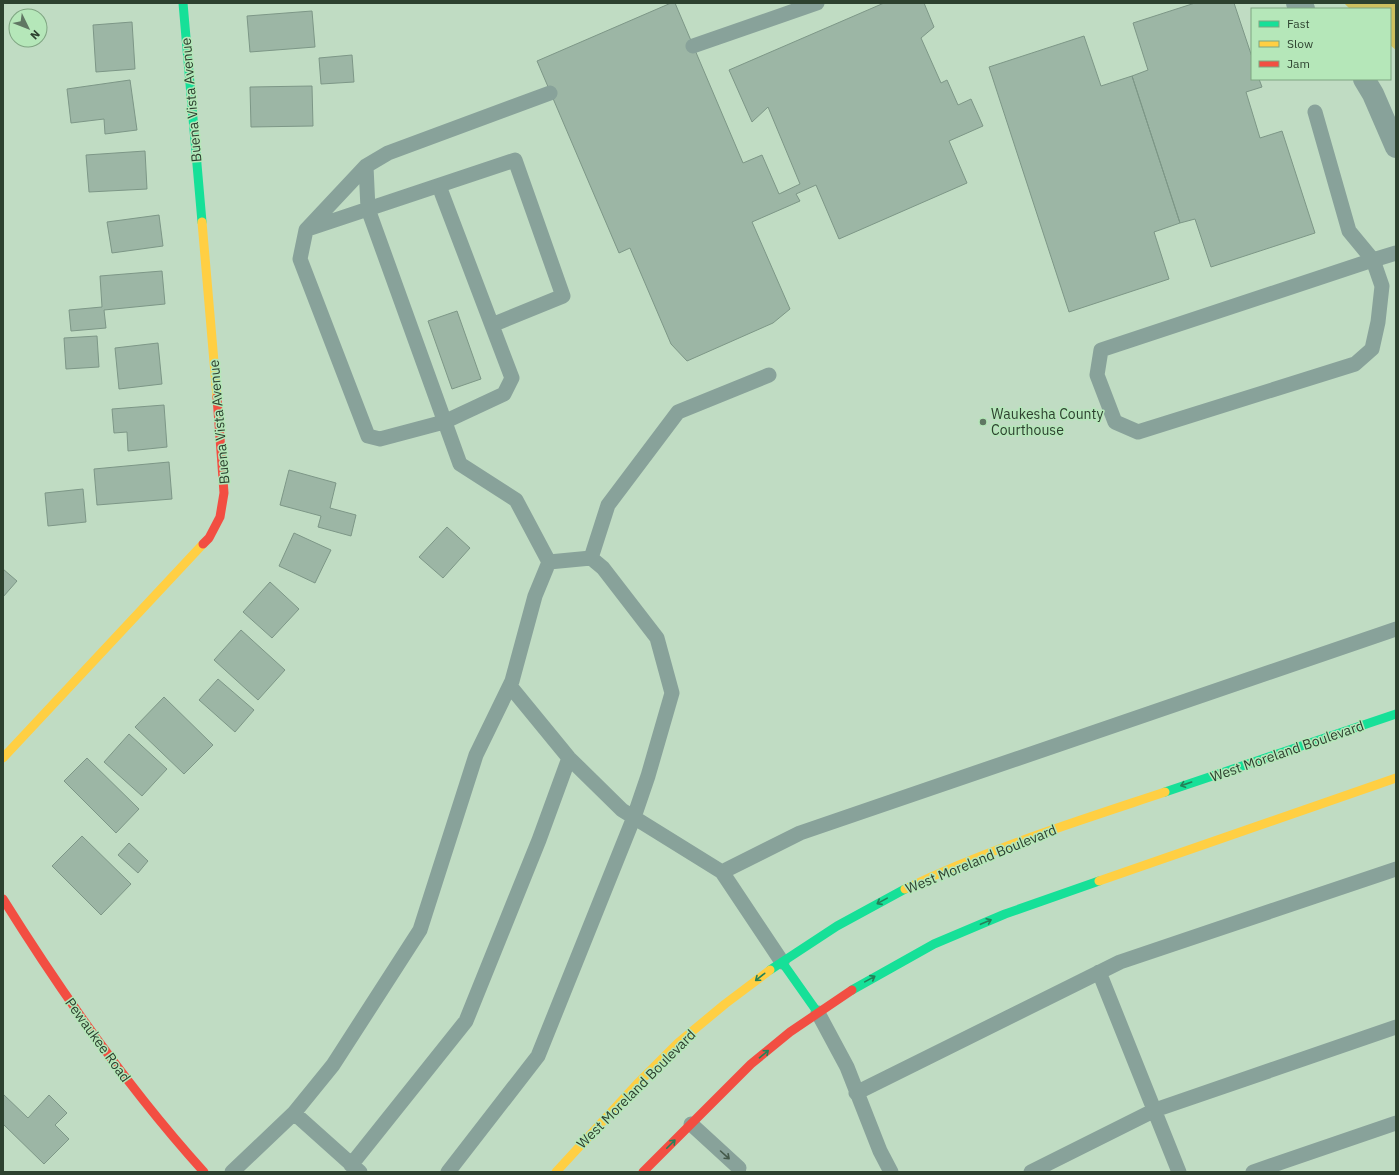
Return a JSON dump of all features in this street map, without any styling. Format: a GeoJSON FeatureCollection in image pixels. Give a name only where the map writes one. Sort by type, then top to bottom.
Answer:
{"type":"FeatureCollection","features":[{"type":"Feature","properties":{"kind":"street","name":"Buena Vista Avenue"},"geometry":{"type":"LineString","coordinates":[[3,758],[210,538],[220,517],[224,493],[224,480],[183,3]]}},
{"type":"Feature","properties":{"kind":"street"},"geometry":{"type":"LineString","coordinates":[[1365,80],[1373,94],[1396,147]]}},
{"type":"Feature","properties":{"kind":"street","name":"West Moreland Boulevard"},"geometry":{"type":"LineString","coordinates":[[556,1172],[637,1084],[678,1043],[725,1004],[782,962],[837,926],[905,889],[948,870],[1063,826],[1396,714]]}},
{"type":"Feature","properties":{"kind":"street"},"geometry":{"type":"LineString","coordinates":[[643,1172],[751,1064],[790,1032],[855,988],[934,944],[1005,914],[1396,778]]}},
{"type":"Feature","properties":{"kind":"street","name":"Pewaukee Road"},"geometry":{"type":"LineString","coordinates":[[3,899],[21,929],[90,1032],[153,1113],[204,1172]]}},
{"type":"Feature","properties":{"kind":"street"},"geometry":{"type":"LineString","coordinates":[[782,962],[818,1013]]}},
{"type":"Feature","properties":{"kind":"lane"},"geometry":{"type":"LineString","coordinates":[[693,46],[817,3]]}},
{"type":"Feature","properties":{"kind":"lane"},"geometry":{"type":"LineString","coordinates":[[439,186],[512,378],[504,394],[444,422],[380,439],[368,436],[300,259],[306,230],[366,166],[388,153],[550,92]]}},
{"type":"Feature","properties":{"kind":"lane"},"geometry":{"type":"LineString","coordinates":[[1315,112],[1349,231],[1372,260],[1382,286],[1378,322],[1372,349],[1355,364],[1138,432],[1116,422],[1097,375],[1101,350],[1372,260],[1396,253]]}},
{"type":"Feature","properties":{"kind":"lane"},"geometry":{"type":"LineString","coordinates":[[306,230],[515,160],[563,296],[492,325]]}},
{"type":"Feature","properties":{"kind":"lane"},"geometry":{"type":"LineString","coordinates":[[366,166],[368,209],[460,464],[516,500],[549,562]]}},
{"type":"Feature","properties":{"kind":"lane"},"geometry":{"type":"LineString","coordinates":[[591,558],[608,505],[678,412],[769,375]]}},
{"type":"Feature","properties":{"kind":"lane"},"geometry":{"type":"LineString","coordinates":[[448,1172],[538,1056],[634,817],[648,776],[672,692],[657,638],[603,568],[591,558],[549,562]]}},
{"type":"Feature","properties":{"kind":"lane"},"geometry":{"type":"LineString","coordinates":[[232,1172],[294,1113],[333,1065],[420,930],[476,755],[510,686],[535,596],[549,562]]}},
{"type":"Feature","properties":{"kind":"lane"},"geometry":{"type":"LineString","coordinates":[[722,872],[800,833],[1396,629]]}},
{"type":"Feature","properties":{"kind":"lane"},"geometry":{"type":"LineString","coordinates":[[510,686],[570,758],[622,810],[722,872],[782,962]]}},
{"type":"Feature","properties":{"kind":"lane"},"geometry":{"type":"LineString","coordinates":[[294,1113],[356,1168],[466,1021],[539,840],[570,758]]}},
{"type":"Feature","properties":{"kind":"lane"},"geometry":{"type":"LineString","coordinates":[[856,1093],[1120,962],[1396,869]]}},
{"type":"Feature","properties":{"kind":"lane"},"geometry":{"type":"LineString","coordinates":[[1099,972],[1180,1172]]}},
{"type":"Feature","properties":{"kind":"lane"},"geometry":{"type":"LineString","coordinates":[[818,1013],[847,1067],[856,1093],[891,1172]]}},
{"type":"Feature","properties":{"kind":"lane"},"geometry":{"type":"LineString","coordinates":[[1031,1172],[1155,1110],[1396,1027]]}},
{"type":"Feature","properties":{"kind":"lane"},"geometry":{"type":"LineString","coordinates":[[1253,1172],[1396,1123]]}},
{"type":"Feature","properties":{"kind":"lane"},"geometry":{"type":"LineString","coordinates":[[691,1124],[739,1168]]}},
{"type":"Feature","properties":{"kind":"shaded area"},"geometry":{"type":"Polygon","coordinates":[[[1344,3],[1396,3],[1396,50],[1391,46],[1391,8],[1349,8],[1344,3]]]}},
{"type":"Feature","properties":{"kind":"building"},"geometry":{"type":"Polygon","coordinates":[[[671,3],[675,3],[743,163],[762,155],[779,194],[800,184],[768,107],[752,122],[729,70],[884,3],[924,3],[934,27],[921,38],[941,83],[947,80],[958,105],[971,99],[983,126],[949,141],[967,183],[839,239],[816,185],[796,194],[800,201],[752,222],[790,309],[773,323],[687,361],[671,344],[630,248],[619,253],[537,61],[671,3]]]}},
{"type":"Feature","properties":{"kind":"building"},"geometry":{"type":"Polygon","coordinates":[[[1195,3],[1234,3],[1251,54],[1251,80],[1259,80],[1262,87],[1246,92],[1260,138],[1282,131],[1315,233],[1211,267],[1195,219],[1180,223],[1132,76],[1148,70],[1133,23],[1195,3]]]}},
{"type":"Feature","properties":{"kind":"building"},"geometry":{"type":"Polygon","coordinates":[[[312,11],[315,47],[250,52],[247,16],[312,11]]]}},
{"type":"Feature","properties":{"kind":"building"},"geometry":{"type":"Polygon","coordinates":[[[132,22],[135,69],[96,72],[93,25],[132,22]]]}},
{"type":"Feature","properties":{"kind":"building"},"geometry":{"type":"Polygon","coordinates":[[[1084,36],[1101,86],[1132,76],[1180,223],[1154,232],[1169,279],[1069,312],[989,67],[1084,36]]]}},
{"type":"Feature","properties":{"kind":"building"},"geometry":{"type":"Polygon","coordinates":[[[352,55],[354,82],[321,84],[319,58],[352,55]]]}},
{"type":"Feature","properties":{"kind":"building"},"geometry":{"type":"Polygon","coordinates":[[[130,80],[137,130],[105,134],[104,119],[71,123],[67,89],[130,80]]]}},
{"type":"Feature","properties":{"kind":"building"},"geometry":{"type":"Polygon","coordinates":[[[312,86],[313,126],[251,127],[250,87],[312,86]]]}},
{"type":"Feature","properties":{"kind":"building"},"geometry":{"type":"Polygon","coordinates":[[[145,151],[147,189],[89,192],[86,155],[145,151]]]}},
{"type":"Feature","properties":{"kind":"building"},"geometry":{"type":"Polygon","coordinates":[[[159,215],[163,246],[112,253],[107,222],[159,215]]]}},
{"type":"Feature","properties":{"kind":"building"},"geometry":{"type":"Polygon","coordinates":[[[162,271],[165,304],[104,310],[106,328],[71,331],[69,310],[102,307],[100,276],[162,271]]]}},
{"type":"Feature","properties":{"kind":"building"},"geometry":{"type":"Polygon","coordinates":[[[457,311],[481,379],[452,389],[428,321],[457,311]]]}},
{"type":"Feature","properties":{"kind":"building"},"geometry":{"type":"Polygon","coordinates":[[[97,336],[99,367],[66,369],[64,338],[97,336]]]}},
{"type":"Feature","properties":{"kind":"building"},"geometry":{"type":"Polygon","coordinates":[[[158,343],[162,384],[119,389],[115,348],[158,343]]]}},
{"type":"Feature","properties":{"kind":"building"},"geometry":{"type":"Polygon","coordinates":[[[164,405],[167,447],[128,451],[127,432],[114,433],[112,409],[164,405]]]}},
{"type":"Feature","properties":{"kind":"building"},"geometry":{"type":"Polygon","coordinates":[[[169,462],[172,499],[97,505],[94,469],[169,462]]]}},
{"type":"Feature","properties":{"kind":"building"},"geometry":{"type":"Polygon","coordinates":[[[289,470],[336,483],[330,508],[356,515],[351,536],[318,527],[321,516],[280,505],[289,470]]]}},
{"type":"Feature","properties":{"kind":"building"},"geometry":{"type":"Polygon","coordinates":[[[83,489],[86,522],[48,526],[45,493],[83,489]]]}},
{"type":"Feature","properties":{"kind":"building"},"geometry":{"type":"Polygon","coordinates":[[[447,527],[470,548],[443,578],[419,557],[447,527]]]}},
{"type":"Feature","properties":{"kind":"building"},"geometry":{"type":"Polygon","coordinates":[[[294,533],[331,550],[315,583],[279,566],[294,533]]]}},
{"type":"Feature","properties":{"kind":"building"},"geometry":{"type":"Polygon","coordinates":[[[3,569],[17,581],[3,597],[3,569]]]}},
{"type":"Feature","properties":{"kind":"building"},"geometry":{"type":"Polygon","coordinates":[[[270,582],[299,609],[272,638],[243,612],[270,582]]]}},
{"type":"Feature","properties":{"kind":"building"},"geometry":{"type":"Polygon","coordinates":[[[241,630],[285,670],[258,700],[214,660],[241,630]]]}},
{"type":"Feature","properties":{"kind":"building"},"geometry":{"type":"Polygon","coordinates":[[[218,679],[254,710],[235,732],[199,700],[218,679]]]}},
{"type":"Feature","properties":{"kind":"building"},"geometry":{"type":"Polygon","coordinates":[[[164,697],[213,745],[184,774],[135,727],[164,697]]]}},
{"type":"Feature","properties":{"kind":"building"},"geometry":{"type":"Polygon","coordinates":[[[129,734],[167,769],[142,796],[104,762],[129,734]]]}},
{"type":"Feature","properties":{"kind":"building"},"geometry":{"type":"Polygon","coordinates":[[[87,758],[139,809],[116,833],[64,781],[87,758]]]}},
{"type":"Feature","properties":{"kind":"building"},"geometry":{"type":"Polygon","coordinates":[[[82,836],[131,884],[101,915],[52,866],[82,836]]]}},
{"type":"Feature","properties":{"kind":"building"},"geometry":{"type":"Polygon","coordinates":[[[129,843],[148,861],[138,873],[118,855],[129,843]]]}},
{"type":"Feature","properties":{"kind":"building"},"geometry":{"type":"Polygon","coordinates":[[[3,1094],[28,1118],[49,1095],[67,1113],[55,1125],[69,1139],[44,1164],[3,1124],[3,1094]]]}},
{"type":"Feature","properties":{"kind":"traffic: fast"},"geometry":{"type":"LineString","coordinates":[[183,3],[202,222]]}},
{"type":"Feature","properties":{"kind":"traffic: fast"},"geometry":{"type":"LineString","coordinates":[[1165,792],[1396,714]]}},
{"type":"Feature","properties":{"kind":"traffic: fast"},"geometry":{"type":"LineString","coordinates":[[852,990],[934,944],[1005,914],[1099,881]]}},
{"type":"Feature","properties":{"kind":"traffic: fast"},"geometry":{"type":"LineString","coordinates":[[770,970],[837,926],[905,889]]}},
{"type":"Feature","properties":{"kind":"traffic: fast"},"geometry":{"type":"LineString","coordinates":[[782,962],[818,1013]]}},
{"type":"Feature","properties":{"kind":"traffic: slow"},"geometry":{"type":"LineString","coordinates":[[202,222],[217,397]]}},
{"type":"Feature","properties":{"kind":"traffic: slow"},"geometry":{"type":"LineString","coordinates":[[3,758],[203,544]]}},
{"type":"Feature","properties":{"kind":"traffic: slow"},"geometry":{"type":"LineString","coordinates":[[1099,881],[1396,778]]}},
{"type":"Feature","properties":{"kind":"traffic: slow"},"geometry":{"type":"LineString","coordinates":[[905,889],[1001,848],[1165,792]]}},
{"type":"Feature","properties":{"kind":"traffic: slow"},"geometry":{"type":"LineString","coordinates":[[556,1172],[637,1084],[678,1043],[725,1004],[770,970]]}},
{"type":"Feature","properties":{"kind":"traffic: jam"},"geometry":{"type":"LineString","coordinates":[[203,544],[209,538],[220,517],[224,493],[217,397]]}},
{"type":"Feature","properties":{"kind":"traffic: jam"},"geometry":{"type":"LineString","coordinates":[[3,899],[49,970],[123,1074],[204,1172]]}},
{"type":"Feature","properties":{"kind":"traffic: jam"},"geometry":{"type":"LineString","coordinates":[[643,1172],[751,1064],[790,1032],[852,990]]}},
{"type":"Feature","properties":{"kind":"place","name":"Waukesha County Courthouse"},"geometry":{"type":"Point","coordinates":[983,422]}}]}
